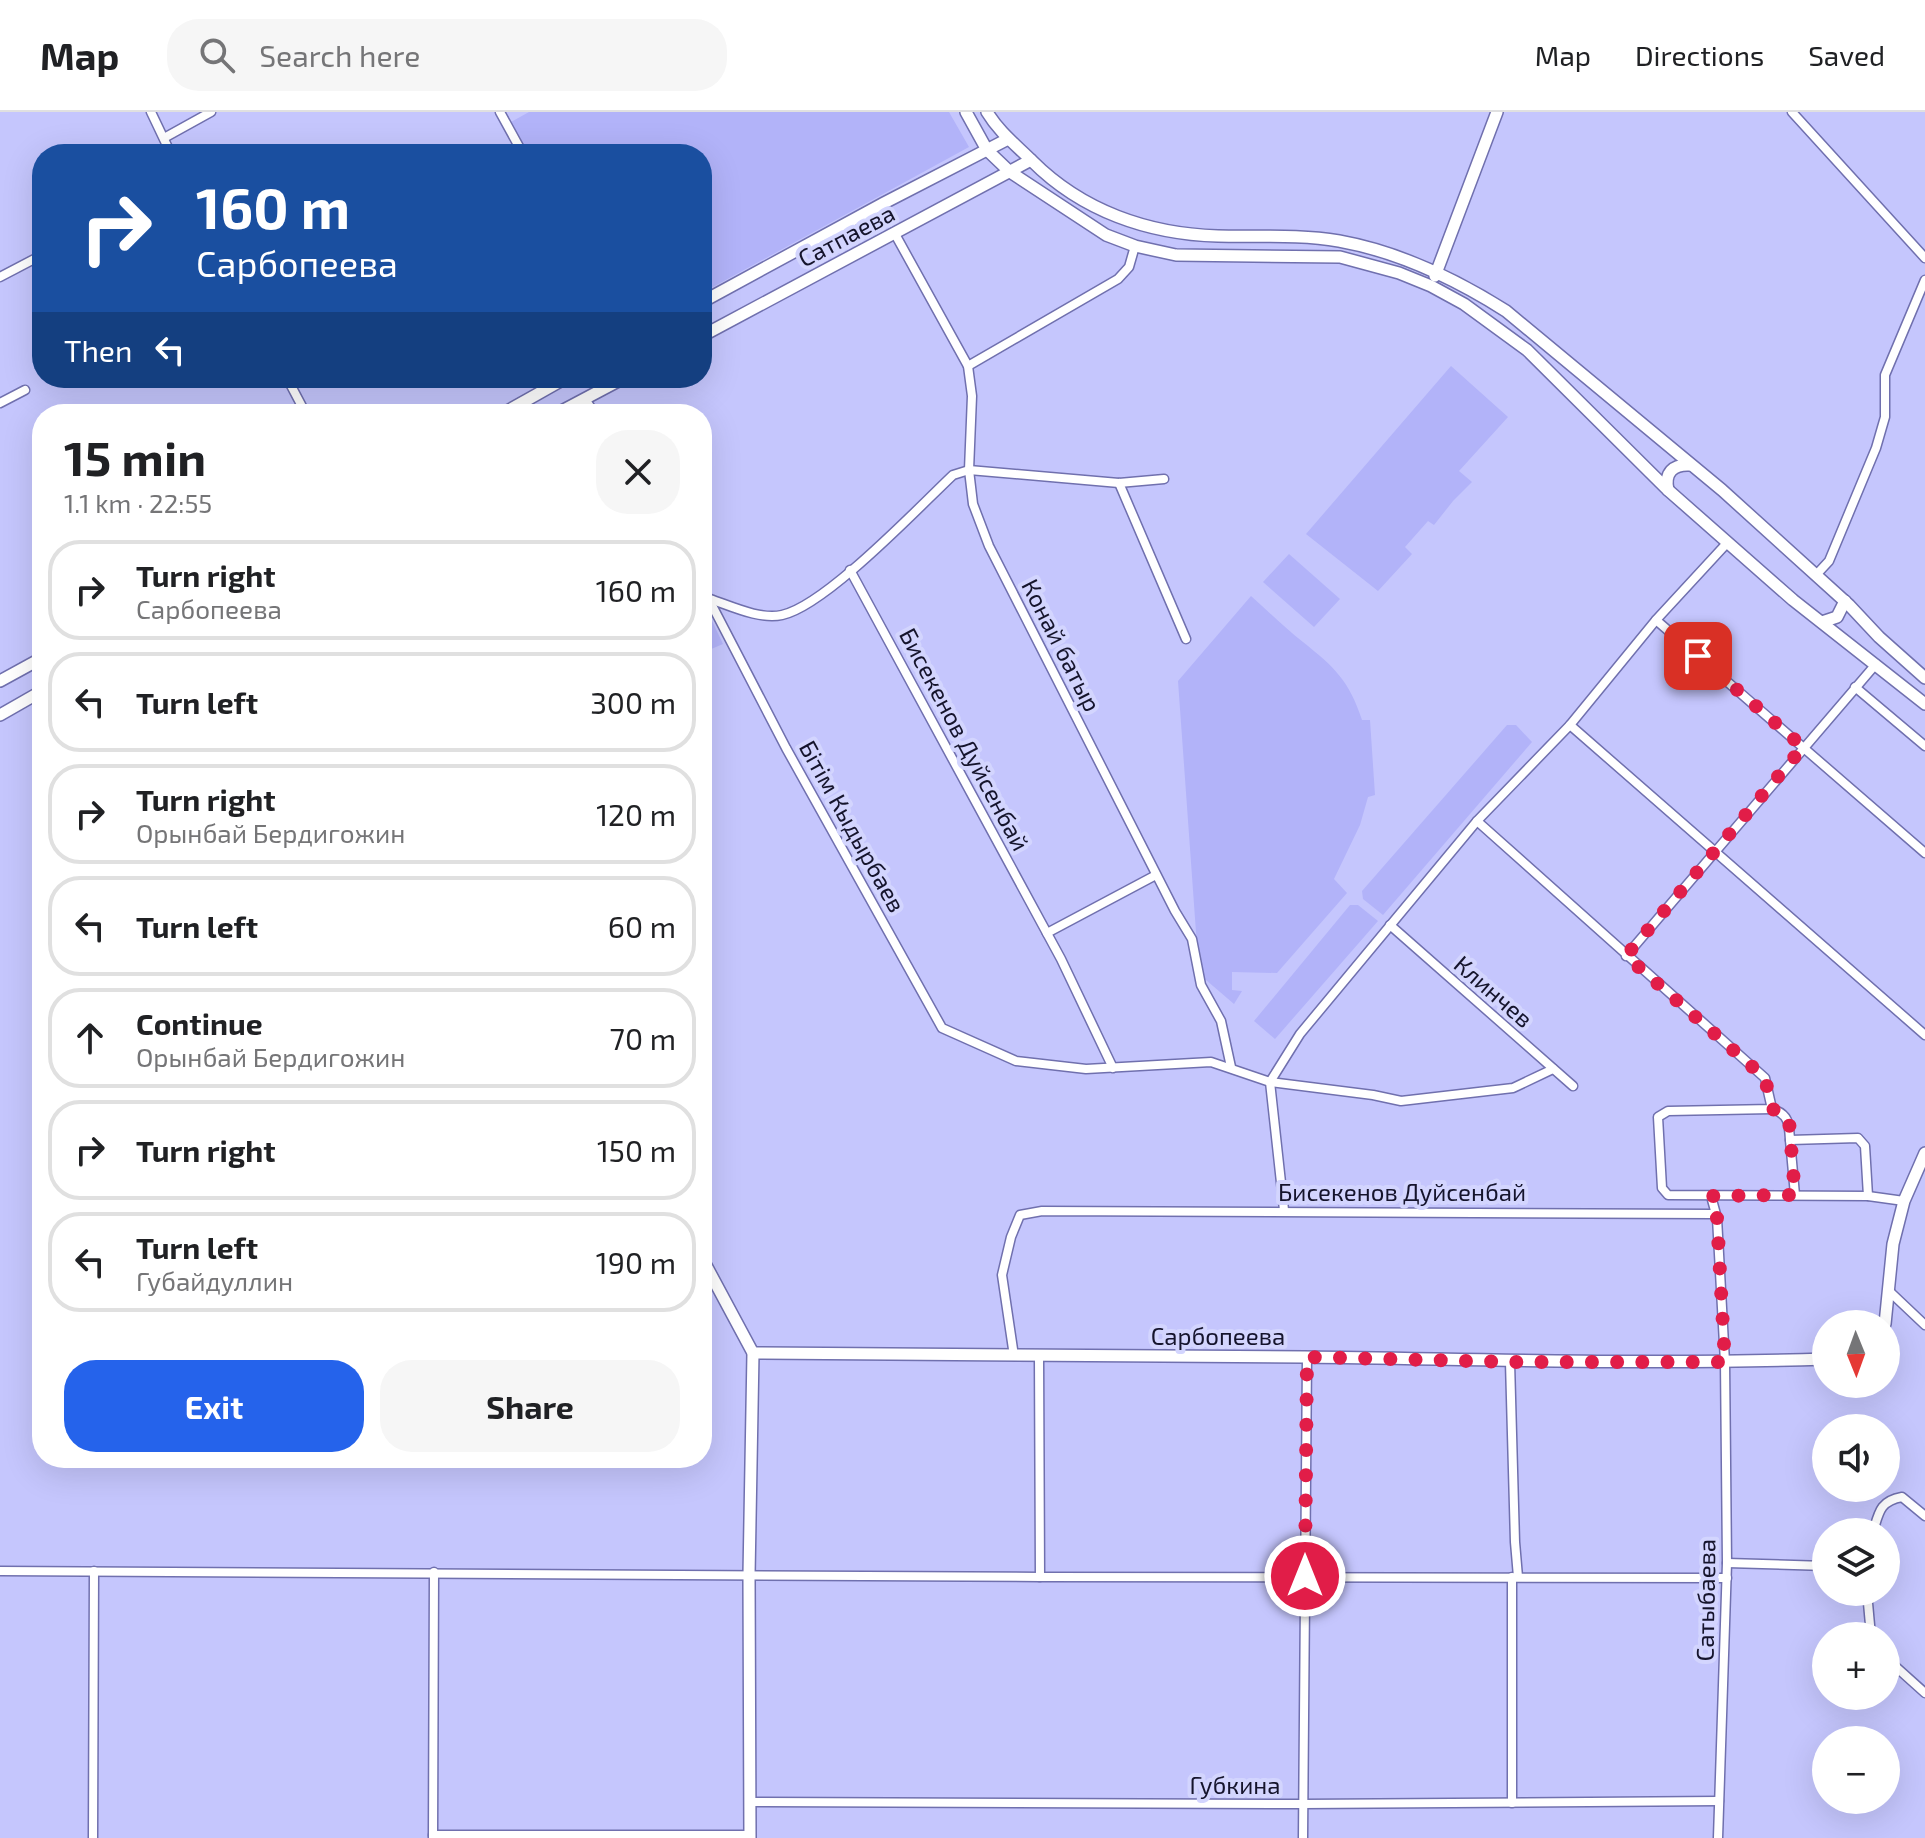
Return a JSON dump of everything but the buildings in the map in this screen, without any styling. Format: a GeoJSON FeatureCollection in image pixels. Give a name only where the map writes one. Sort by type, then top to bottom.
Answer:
{"type":"FeatureCollection","features":[{"type":"Feature","properties":{"kind":"street"},"geometry":{"type":"LineString","coordinates":[[151,112],[167,144]]}},
{"type":"Feature","properties":{"kind":"street"},"geometry":{"type":"LineString","coordinates":[[164,138],[211,112]]}},
{"type":"Feature","properties":{"kind":"street"},"geometry":{"type":"LineString","coordinates":[[500,112],[518,144]]}},
{"type":"Feature","properties":{"kind":"street"},"geometry":{"type":"LineString","coordinates":[[966,112],[987,150],[1010,172],[1106,235],[1135,246],[1176,255],[1340,257],[1399,273],[1464,304],[1527,350],[1668,490],[1822,622],[1925,704]]}},
{"type":"Feature","properties":{"kind":"street"},"geometry":{"type":"LineString","coordinates":[[987,112],[1008,139],[1067,191],[1134,224],[1204,235],[1275,235],[1339,241],[1438,271],[1506,311],[1722,490],[1925,678]]}},
{"type":"Feature","properties":{"kind":"street"},"geometry":{"type":"LineString","coordinates":[[1431,286],[1497,112]]}},
{"type":"Feature","properties":{"kind":"street"},"geometry":{"type":"LineString","coordinates":[[1792,112],[1925,258]]}},
{"type":"Feature","properties":{"kind":"street","name":"Сатпаева"},"geometry":{"type":"LineString","coordinates":[[712,297],[1008,139]]}},
{"type":"Feature","properties":{"kind":"street","name":"Сатпаева"},"geometry":{"type":"LineString","coordinates":[[712,331],[1031,160]]}},
{"type":"Feature","properties":{"kind":"street","name":"Конай батыр"},"geometry":{"type":"LineString","coordinates":[[895,234],[968,366],[972,396],[969,470],[973,504],[989,546],[1156,875],[1192,939],[1201,985],[1221,1021],[1231,1067]]}},
{"type":"Feature","properties":{"kind":"street"},"geometry":{"type":"LineString","coordinates":[[968,366],[1118,279],[1129,267],[1135,246]]}},
{"type":"Feature","properties":{"kind":"street"},"geometry":{"type":"LineString","coordinates":[[0,277],[32,260]]}},
{"type":"Feature","properties":{"kind":"street"},"geometry":{"type":"LineString","coordinates":[[1816,575],[1829,561],[1876,448],[1885,417],[1885,375],[1925,280]]}},
{"type":"Feature","properties":{"kind":"street"},"geometry":{"type":"LineString","coordinates":[[519,404],[548,388]]}},
{"type":"Feature","properties":{"kind":"street"},"geometry":{"type":"LineString","coordinates":[[575,404],[605,388]]}},
{"type":"Feature","properties":{"kind":"street"},"geometry":{"type":"LineString","coordinates":[[0,403],[25,390]]}},
{"type":"Feature","properties":{"kind":"street"},"geometry":{"type":"LineString","coordinates":[[585,399],[588,404]]}},
{"type":"Feature","properties":{"kind":"street"},"geometry":{"type":"LineString","coordinates":[[1668,490],[1670,471],[1676,466],[1690,465]]}},
{"type":"Feature","properties":{"kind":"street"},"geometry":{"type":"LineString","coordinates":[[712,600],[753,613],[780,616],[803,607],[850,570],[953,475],[969,470],[1119,483],[1164,479]]}},
{"type":"Feature","properties":{"kind":"street"},"geometry":{"type":"LineString","coordinates":[[1119,483],[1186,639]]}},
{"type":"Feature","properties":{"kind":"street"},"geometry":{"type":"LineString","coordinates":[[1284,1210],[1270,1082],[1312,1016],[1477,821],[1570,725],[1656,620],[1728,542]]}},
{"type":"Feature","properties":{"kind":"street","name":"Бисекенов Дуйсенбай"},"geometry":{"type":"LineString","coordinates":[[850,570],[1047,933],[1113,1068]]}},
{"type":"Feature","properties":{"kind":"street"},"geometry":{"type":"LineString","coordinates":[[1822,622],[1837,617],[1845,601]]}},
{"type":"Feature","properties":{"kind":"street","name":"Бiтiм Кыдырбаев"},"geometry":{"type":"LineString","coordinates":[[712,603],[786,748],[942,1028],[1016,1061],[1086,1069],[1211,1062],[1270,1082],[1401,1101],[1513,1088],[1553,1069]]}},
{"type":"Feature","properties":{"kind":"street"},"geometry":{"type":"LineString","coordinates":[[1656,620],[1925,853]]}},
{"type":"Feature","properties":{"kind":"street"},"geometry":{"type":"LineString","coordinates":[[0,681],[32,663]]}},
{"type":"Feature","properties":{"kind":"street"},"geometry":{"type":"LineString","coordinates":[[1626,956],[1876,664]]}},
{"type":"Feature","properties":{"kind":"street"},"geometry":{"type":"LineString","coordinates":[[1855,687],[1925,746]]}},
{"type":"Feature","properties":{"kind":"street"},"geometry":{"type":"LineString","coordinates":[[0,715],[32,697]]}},
{"type":"Feature","properties":{"kind":"street"},"geometry":{"type":"LineString","coordinates":[[1570,725],[1925,1035]]}},
{"type":"Feature","properties":{"kind":"street"},"geometry":{"type":"LineString","coordinates":[[1477,821],[1765,1078],[1772,1109]]}},
{"type":"Feature","properties":{"kind":"street"},"geometry":{"type":"LineString","coordinates":[[1047,933],[1156,875]]}},
{"type":"Feature","properties":{"kind":"street","name":"Клинчев"},"geometry":{"type":"LineString","coordinates":[[1390,925],[1573,1086]]}},
{"type":"Feature","properties":{"kind":"street"},"geometry":{"type":"LineString","coordinates":[[1795,1195],[1789,1120],[1782,1112],[1772,1109],[1668,1111],[1658,1117],[1662,1188],[1668,1195],[1868,1196],[1904,1201]]}},
{"type":"Feature","properties":{"kind":"street"},"geometry":{"type":"LineString","coordinates":[[1790,1140],[1858,1138],[1865,1146],[1868,1196]]}},
{"type":"Feature","properties":{"kind":"street"},"geometry":{"type":"LineString","coordinates":[[1887,1310],[1893,1244],[1904,1201],[1925,1153]]}},
{"type":"Feature","properties":{"kind":"street","name":"Сатыбаева"},"geometry":{"type":"LineString","coordinates":[[1711,1196],[1718,1231],[1725,1362],[1727,1578],[1718,1838]]}},
{"type":"Feature","properties":{"kind":"street","name":"Бисекенов Дуйсенбай"},"geometry":{"type":"LineString","coordinates":[[1014,1356],[1014,1339],[1007,1321],[1002,1275],[1020,1215],[1042,1211],[1284,1210],[1714,1214]]}},
{"type":"Feature","properties":{"kind":"street"},"geometry":{"type":"LineString","coordinates":[[434,1572],[433,1836],[750,1836],[749,1575],[753,1353],[712,1277]]}},
{"type":"Feature","properties":{"kind":"street"},"geometry":{"type":"LineString","coordinates":[[1889,1291],[1922,1323]]}},
{"type":"Feature","properties":{"kind":"street","name":"Сарбопеева"},"geometry":{"type":"LineString","coordinates":[[753,1353],[1307,1357],[1510,1362],[1812,1359]]}},
{"type":"Feature","properties":{"kind":"street"},"geometry":{"type":"LineString","coordinates":[[1039,1357],[1040,1577]]}},
{"type":"Feature","properties":{"kind":"street"},"geometry":{"type":"LineString","coordinates":[[1303,1838],[1307,1357]]}},
{"type":"Feature","properties":{"kind":"street"},"geometry":{"type":"LineString","coordinates":[[1510,1362],[1515,1542],[1512,1803]]}},
{"type":"Feature","properties":{"kind":"street"},"geometry":{"type":"LineString","coordinates":[[1877,1518],[1880,1506],[1889,1499],[1902,1497],[1925,1516]]}},
{"type":"Feature","properties":{"kind":"street"},"geometry":{"type":"LineString","coordinates":[[1727,1563],[1812,1566]]}},
{"type":"Feature","properties":{"kind":"street"},"geometry":{"type":"LineString","coordinates":[[0,1571],[1727,1578]]}},
{"type":"Feature","properties":{"kind":"street"},"geometry":{"type":"LineString","coordinates":[[93,1838],[94,1571]]}},
{"type":"Feature","properties":{"kind":"street"},"geometry":{"type":"LineString","coordinates":[[1900,1671],[1925,1693]]}},
{"type":"Feature","properties":{"kind":"street","name":"Губкина"},"geometry":{"type":"LineString","coordinates":[[750,1802],[1303,1804],[1719,1801]]}},
{"type":"Feature","properties":{"kind":"shaded area"},"geometry":{"type":"Polygon","coordinates":[[[529,112],[949,112],[969,147],[712,288],[712,144],[523,144],[511,122],[529,112]]]}},
{"type":"Feature","properties":{"kind":"shaded area"},"geometry":{"type":"Polygon","coordinates":[[[1451,366],[1508,417],[1459,471],[1472,482],[1434,525],[1428,521],[1405,547],[1412,554],[1378,591],[1306,534],[1451,366]]]}},
{"type":"Feature","properties":{"kind":"shaded area"},"geometry":{"type":"Polygon","coordinates":[[[1289,554],[1340,599],[1314,627],[1263,582],[1289,554]]]}},
{"type":"Feature","properties":{"kind":"shaded area"},"geometry":{"type":"Polygon","coordinates":[[[1251,596],[1332,667],[1352,694],[1362,720],[1370,720],[1375,795],[1368,797],[1360,825],[1334,879],[1347,893],[1277,973],[1232,972],[1232,990],[1242,991],[1234,1004],[1199,974],[1178,681],[1251,596]]]}},
{"type":"Feature","properties":{"kind":"shaded area"},"geometry":{"type":"Polygon","coordinates":[[[712,621],[723,644],[712,649],[712,621]]]}},
{"type":"Feature","properties":{"kind":"shaded area"},"geometry":{"type":"Polygon","coordinates":[[[1507,725],[1516,725],[1532,742],[1383,915],[1363,899],[1362,891],[1507,725]]]}},
{"type":"Feature","properties":{"kind":"shaded area"},"geometry":{"type":"Polygon","coordinates":[[[1350,905],[1358,905],[1378,921],[1275,1039],[1254,1021],[1350,905]]]}},
{"type":"Feature","properties":{"kind":"route"},"geometry":{"type":"LineString","coordinates":[[1305,1576],[1307,1357],[1510,1362],[1725,1362],[1717,1218],[1711,1196],[1795,1195],[1789,1120],[1782,1112],[1772,1109],[1765,1078],[1626,956],[1803,747],[1698,656]]}}]}
